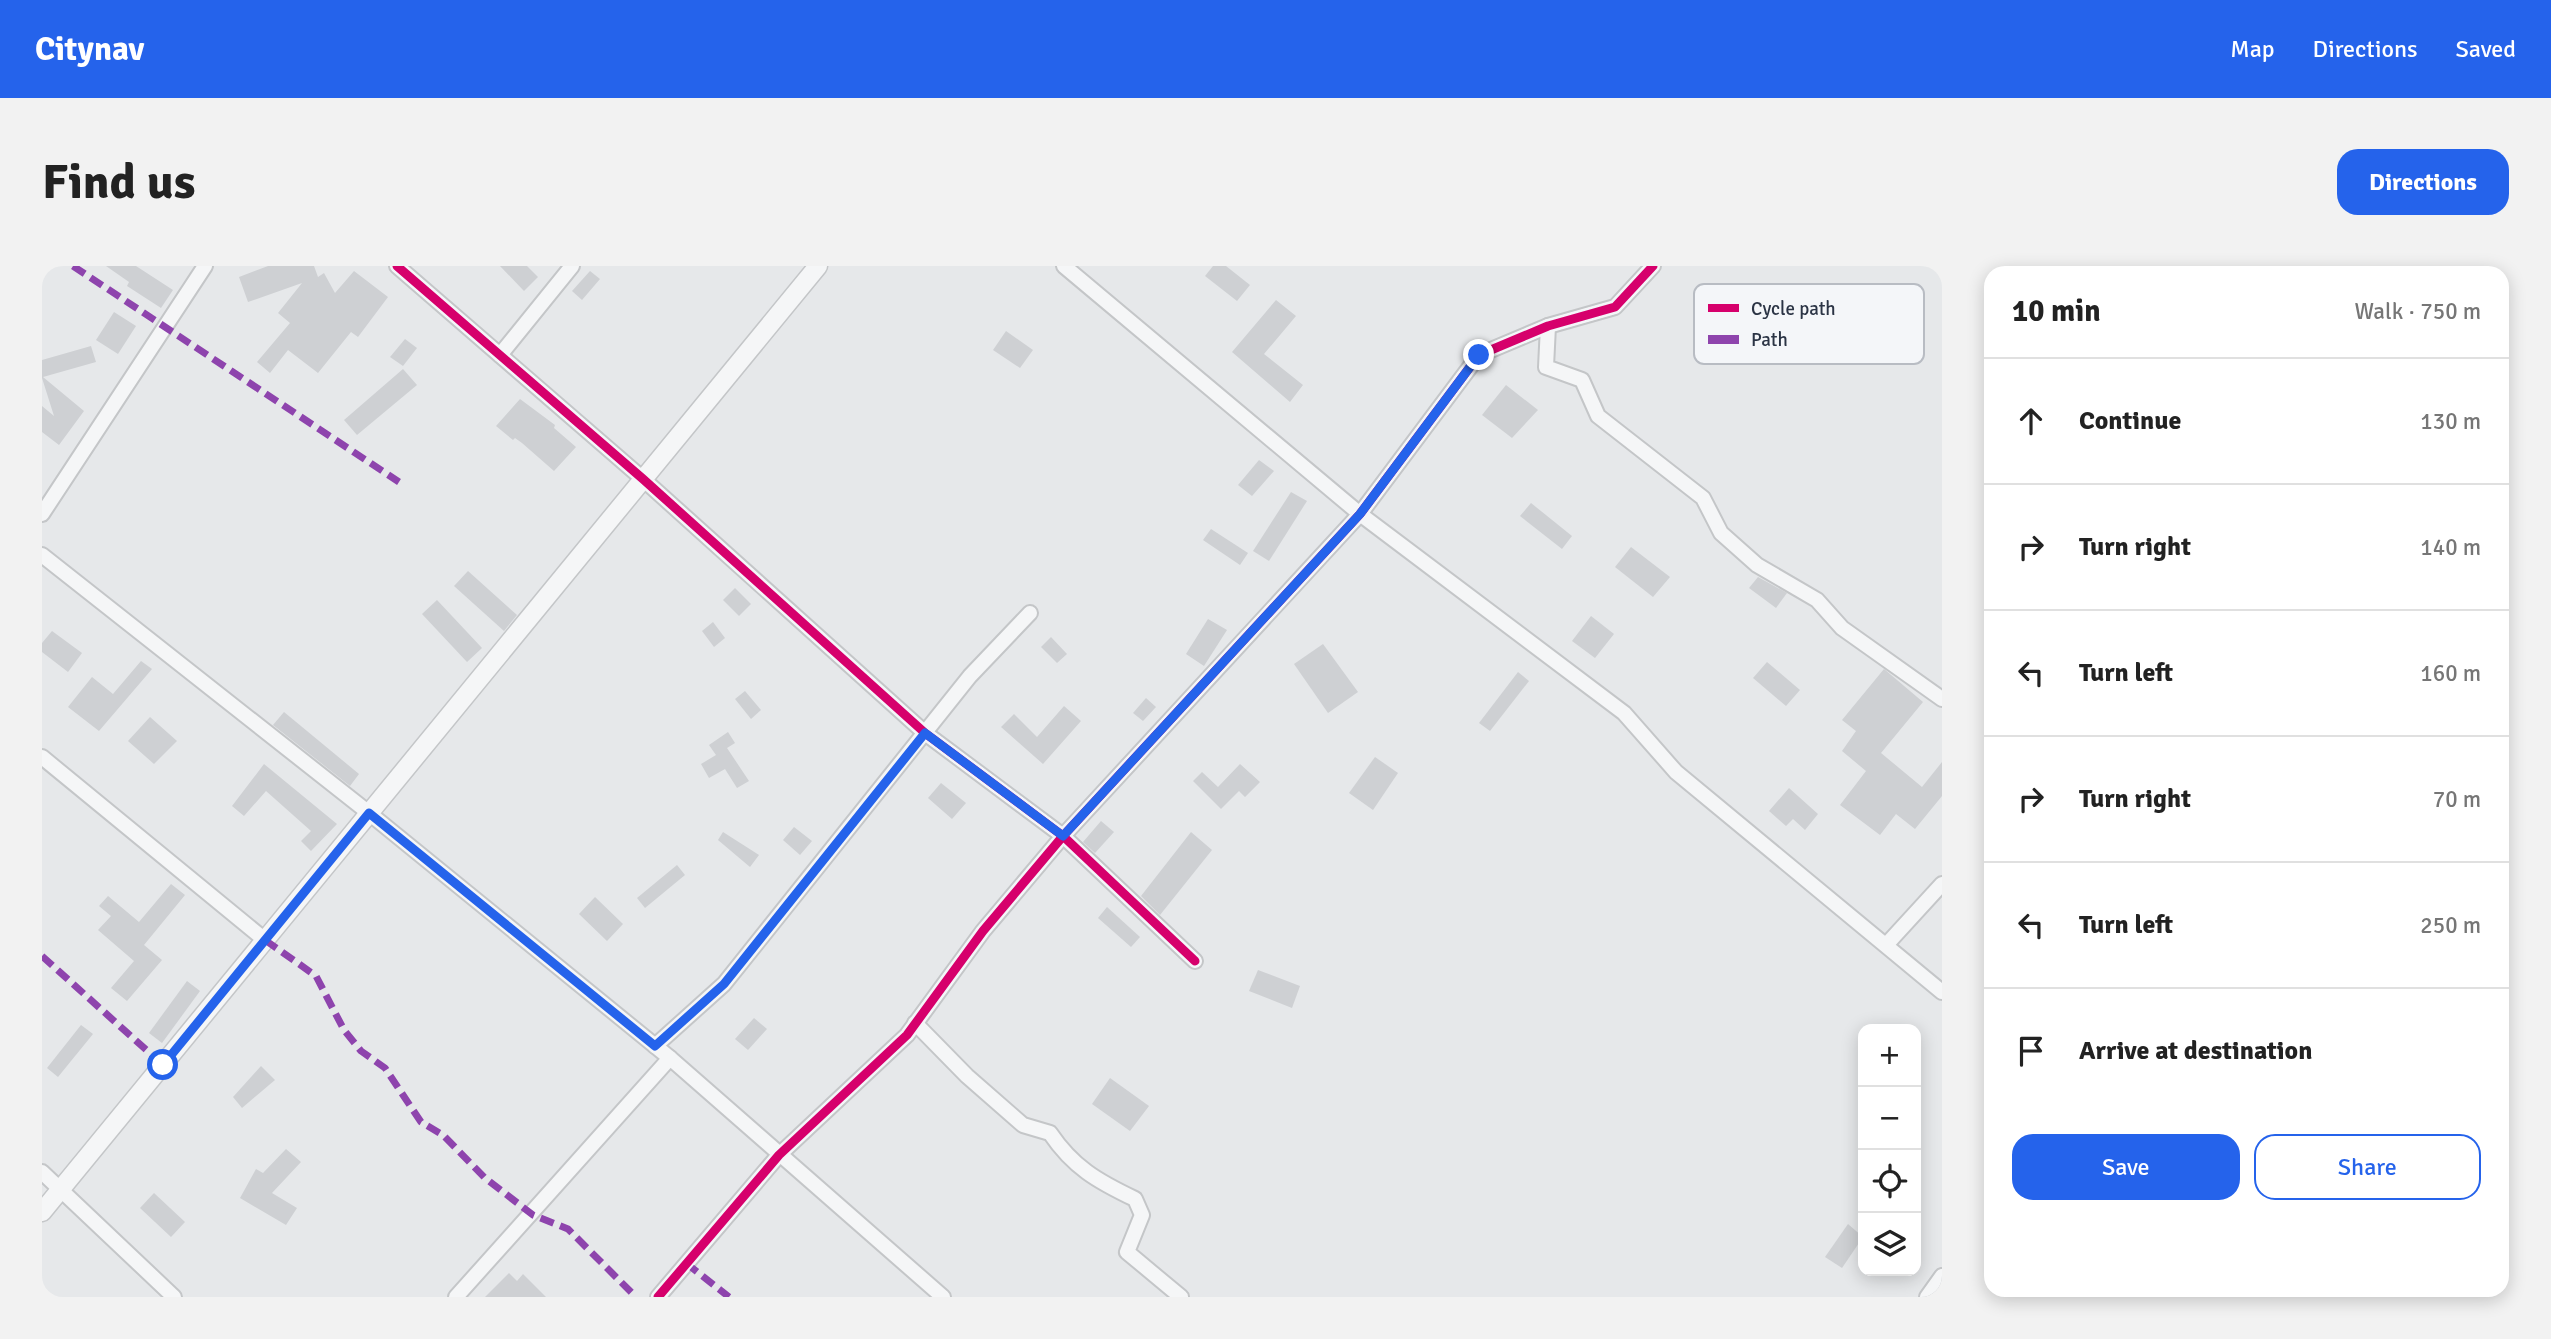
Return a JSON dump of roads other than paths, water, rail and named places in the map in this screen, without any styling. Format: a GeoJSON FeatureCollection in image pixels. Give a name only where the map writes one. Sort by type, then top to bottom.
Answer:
{"type":"FeatureCollection","features":[{"type":"Feature","properties":{"kind":"street"},"geometry":{"type":"LineString","coordinates":[[42,514],[205,266]]}},
{"type":"Feature","properties":{"kind":"street"},"geometry":{"type":"LineString","coordinates":[[397,266],[643,479],[925,733],[1063,836],[1195,961]]}},
{"type":"Feature","properties":{"kind":"street"},"geometry":{"type":"LineString","coordinates":[[500,355],[572,266]]}},
{"type":"Feature","properties":{"kind":"street"},"geometry":{"type":"LineString","coordinates":[[42,1212],[818,266]]}},
{"type":"Feature","properties":{"kind":"street"},"geometry":{"type":"LineString","coordinates":[[1064,266],[1360,514],[1624,713],[1676,772],[1942,992]]}},
{"type":"Feature","properties":{"kind":"street"},"geometry":{"type":"LineString","coordinates":[[658,1297],[779,1155],[915,1023],[983,931],[1063,836],[1360,514],[1479,355],[1548,326],[1615,307],[1653,266]]}},
{"type":"Feature","properties":{"kind":"street"},"geometry":{"type":"LineString","coordinates":[[1548,326],[1546,367],[1582,380],[1598,416],[1703,498],[1721,533],[1757,565],[1817,600],[1842,628],[1942,699]]}},
{"type":"Feature","properties":{"kind":"street"},"geometry":{"type":"LineString","coordinates":[[42,555],[369,813],[670,1058],[943,1297]]}},
{"type":"Feature","properties":{"kind":"street"},"geometry":{"type":"LineString","coordinates":[[655,1046],[724,984],[970,677],[1030,613]]}},
{"type":"Feature","properties":{"kind":"street"},"geometry":{"type":"LineString","coordinates":[[42,757],[265,940]]}},
{"type":"Feature","properties":{"kind":"street"},"geometry":{"type":"LineString","coordinates":[[1887,944],[1942,884]]}},
{"type":"Feature","properties":{"kind":"street"},"geometry":{"type":"LineString","coordinates":[[915,1023],[967,1076],[1023,1125],[1050,1133],[1066,1157],[1100,1183],[1135,1199],[1142,1215],[1127,1252],[1181,1297]]}},
{"type":"Feature","properties":{"kind":"street"},"geometry":{"type":"LineString","coordinates":[[456,1297],[670,1058]]}},
{"type":"Feature","properties":{"kind":"street"},"geometry":{"type":"LineString","coordinates":[[42,1172],[62,1188],[173,1297]]}},
{"type":"Feature","properties":{"kind":"street"},"geometry":{"type":"LineString","coordinates":[[1927,1297],[1942,1276]]}}]}
